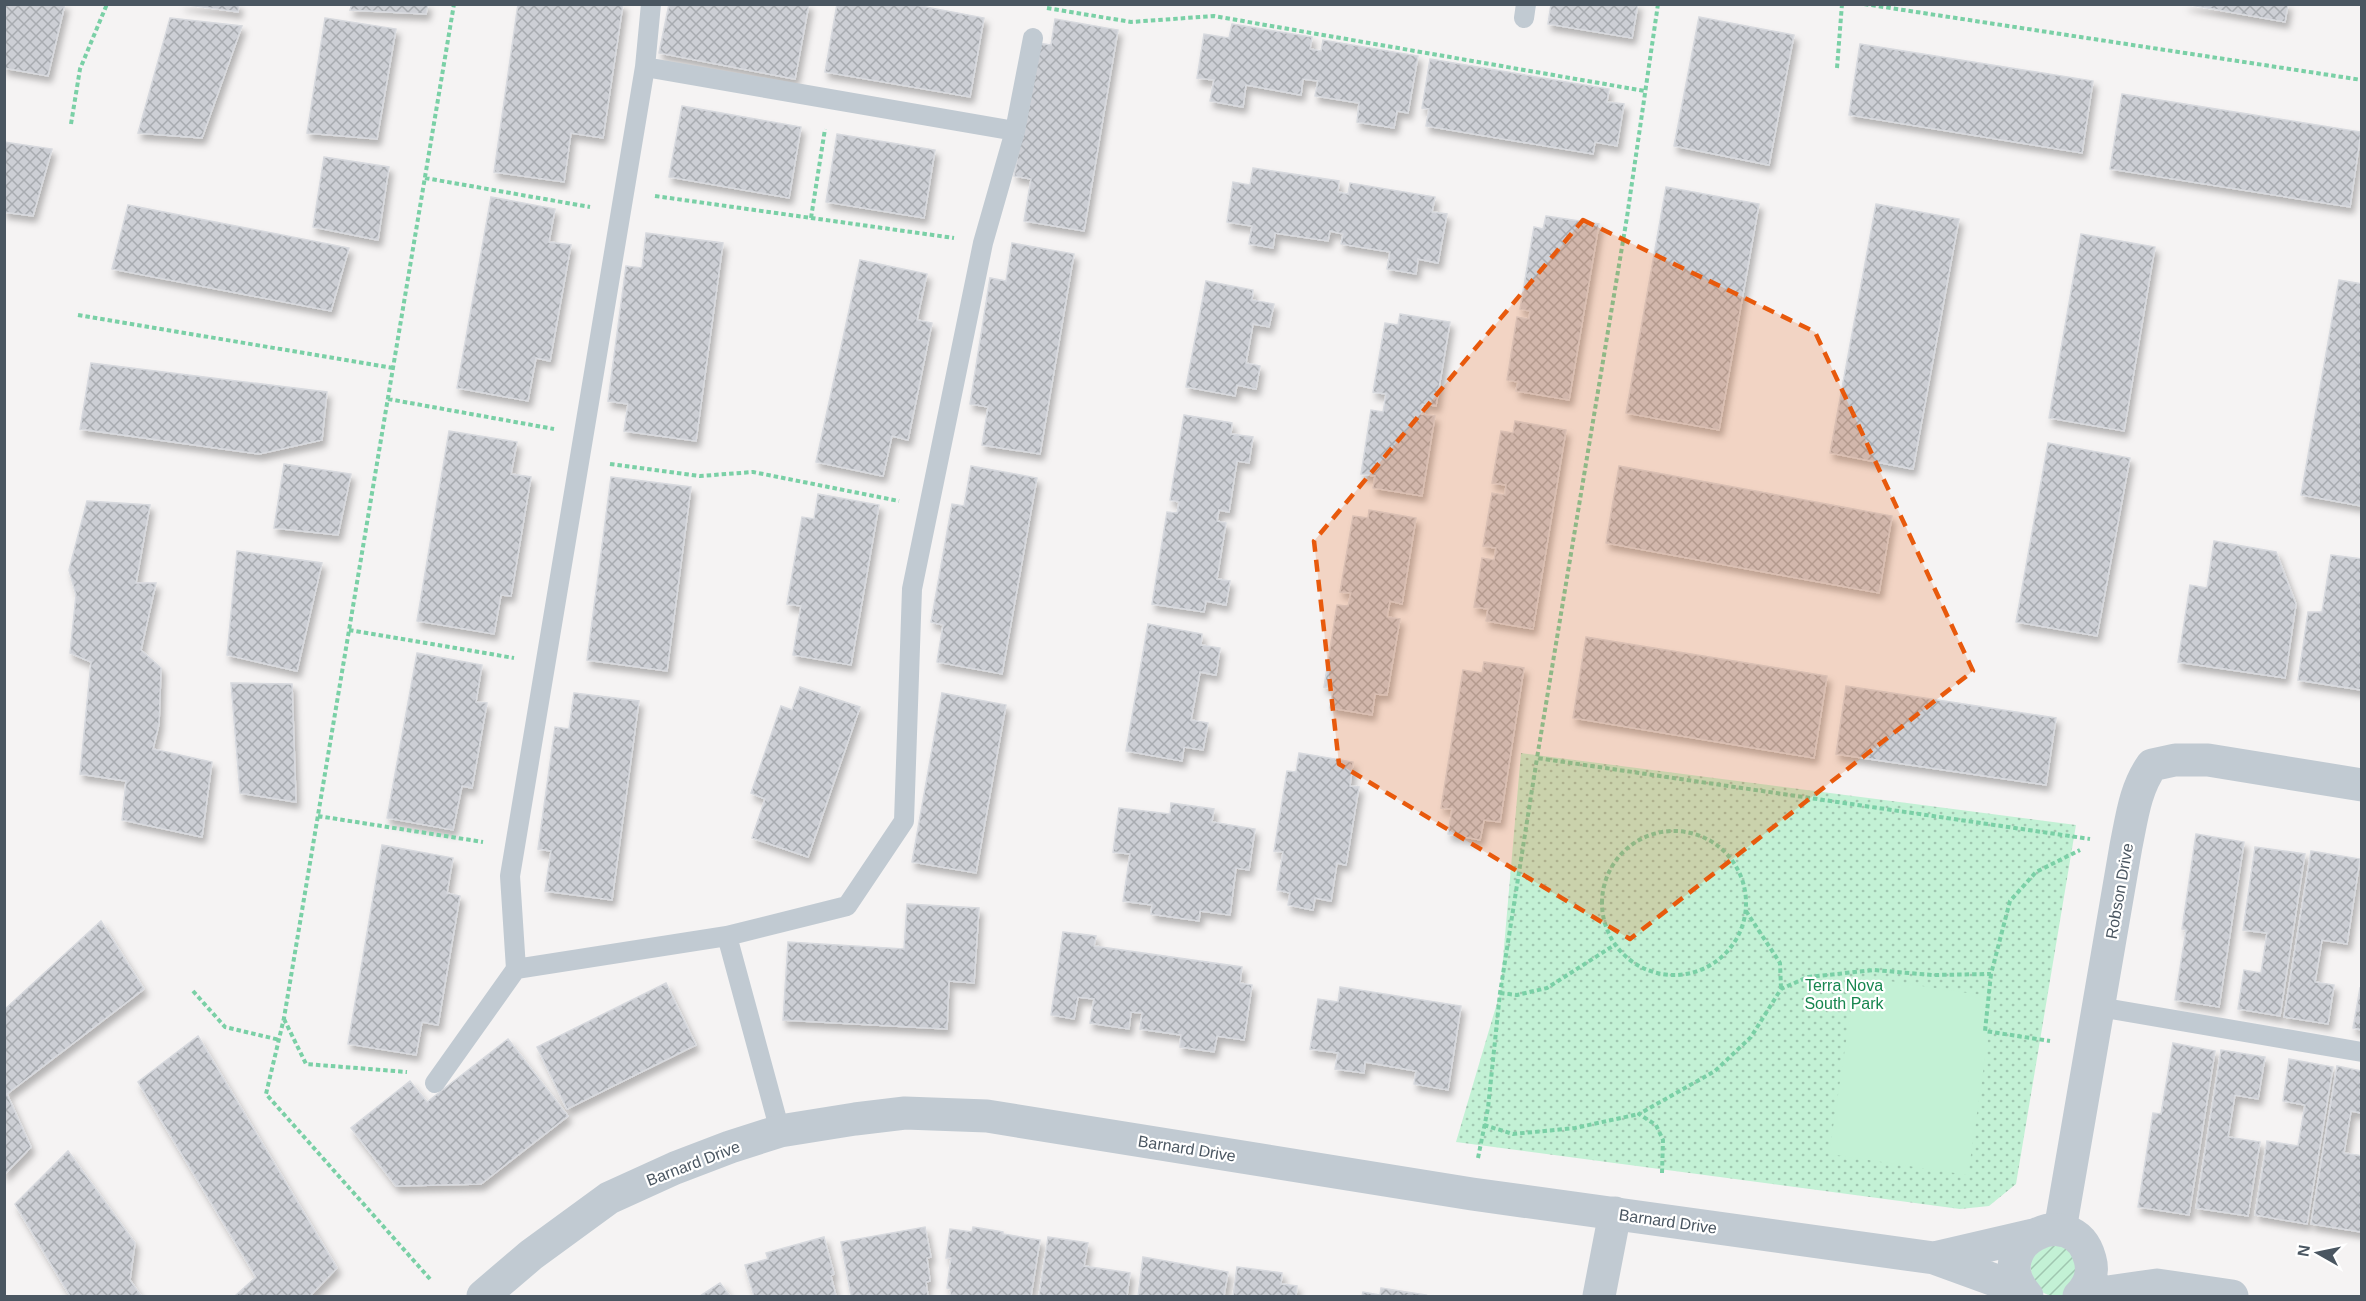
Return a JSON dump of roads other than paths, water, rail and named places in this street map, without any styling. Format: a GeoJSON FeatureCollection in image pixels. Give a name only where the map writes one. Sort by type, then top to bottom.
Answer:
{"type":"FeatureCollection","features":[{"type":"Feature","properties":{"kind":"street","name":"Robson Drive"},"geometry":{"type":"LineString","coordinates":[[2047,1232],[2099,1007],[2126,846],[2135,800],[2142,779],[2152,765],[2175,760],[2208,760],[2361,785]]}},
{"type":"Feature","properties":{"kind":"street","name":"Barnard Drive"},"geometry":{"type":"LineString","coordinates":[[483,1296],[531,1255],[609,1198],[675,1168],[780,1131],[905,1113],[987,1116],[1472,1194],[1934,1258],[2024,1293]]}},
{"type":"Feature","properties":{"kind":"street"},"geometry":{"type":"LineString","coordinates":[[1599,1296],[1615,1214]]}},
{"type":"Feature","properties":{"kind":"street","name":"Barnard Drive"},"geometry":{"type":"LineString","coordinates":[[1934,1258],[2047,1232]]}},
{"type":"Feature","properties":{"kind":"street"},"geometry":{"type":"LineString","coordinates":[[2024,1293],[2016,1279],[2014,1267],[2017,1254],[2024,1243],[2047,1232],[2072,1234],[2082,1242],[2089,1253],[2092,1264],[2091,1275],[2087,1287],[2080,1296]]}},
{"type":"Feature","properties":{"kind":"street"},"geometry":{"type":"LineString","coordinates":[[2089,1253],[2157,1285]]}},
{"type":"Feature","properties":{"kind":"street"},"geometry":{"type":"LineString","coordinates":[[2080,1296],[2157,1285],[2232,1296]]}},
{"type":"Feature","properties":{"kind":"lane"},"geometry":{"type":"LineString","coordinates":[[437,1078],[516,969],[510,876],[625,192],[645,67],[651,4]]}},
{"type":"Feature","properties":{"kind":"lane"},"geometry":{"type":"LineString","coordinates":[[516,969],[727,936],[847,906],[904,821],[912,589],[983,243],[1015,131],[1033,38]]}},
{"type":"Feature","properties":{"kind":"lane"},"geometry":{"type":"LineString","coordinates":[[645,67],[1015,131]]}},
{"type":"Feature","properties":{"kind":"lane"},"geometry":{"type":"LineString","coordinates":[[727,936],[780,1131]]}},
{"type":"Feature","properties":{"kind":"lane"},"geometry":{"type":"LineString","coordinates":[[2099,1007],[2361,1052]]}},
{"type":"Feature","properties":{"kind":"park label","name":"Terra Nova South Park"},"geometry":{"type":"Point","coordinates":[1844,994]}}]}
